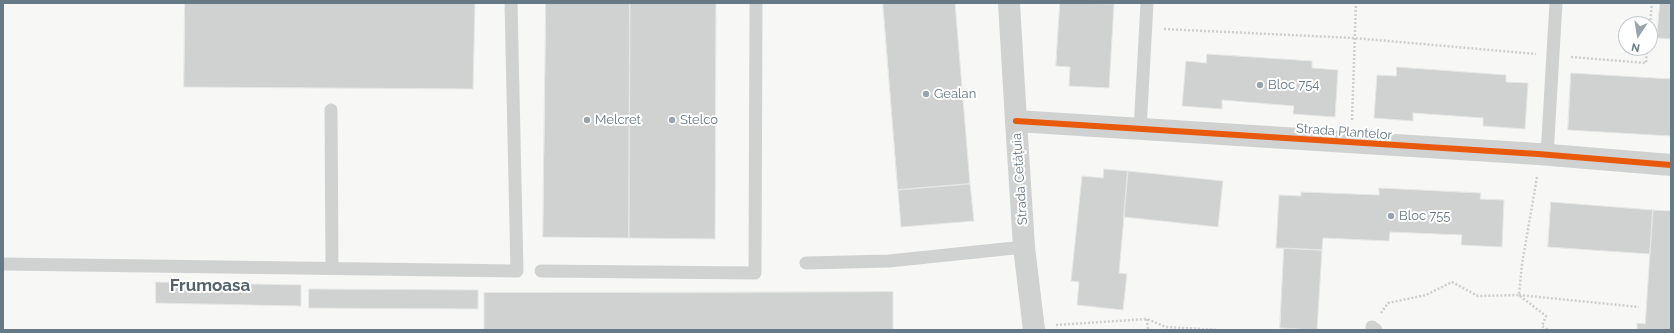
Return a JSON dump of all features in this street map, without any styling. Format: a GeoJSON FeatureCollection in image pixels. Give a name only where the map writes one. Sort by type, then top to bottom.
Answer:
{"type":"FeatureCollection","features":[{"type":"Feature","properties":{"kind":"street","name":"Strada Cetățuia"},"geometry":{"type":"LineString","coordinates":[[1009,3],[1024,247],[1034,328]]}},
{"type":"Feature","properties":{"kind":"street","name":"Strada Plantelor"},"geometry":{"type":"LineString","coordinates":[[1016,121],[1542,155],[1671,165]]}},
{"type":"Feature","properties":{"kind":"lane"},"geometry":{"type":"LineString","coordinates":[[3,264],[517,271],[511,3]]}},
{"type":"Feature","properties":{"kind":"lane"},"geometry":{"type":"LineString","coordinates":[[541,271],[755,273],[756,3]]}},
{"type":"Feature","properties":{"kind":"lane"},"geometry":{"type":"LineString","coordinates":[[1140,130],[1147,3]]}},
{"type":"Feature","properties":{"kind":"lane"},"geometry":{"type":"LineString","coordinates":[[1542,155],[1556,3]]}},
{"type":"Feature","properties":{"kind":"lane"},"geometry":{"type":"LineString","coordinates":[[331,110],[332,268]]}},
{"type":"Feature","properties":{"kind":"lane"},"geometry":{"type":"LineString","coordinates":[[806,263],[889,261],[1024,247]]}},
{"type":"Feature","properties":{"kind":"path"},"geometry":{"type":"LineString","coordinates":[[1351,143],[1356,3]]}},
{"type":"Feature","properties":{"kind":"path"},"geometry":{"type":"LineString","coordinates":[[1651,16],[1652,3]]}},
{"type":"Feature","properties":{"kind":"path"},"geometry":{"type":"LineString","coordinates":[[1145,29],[1354,38],[1646,63],[1646,56]]}},
{"type":"Feature","properties":{"kind":"path"},"geometry":{"type":"LineString","coordinates":[[1519,295],[1522,264],[1542,155]]}},
{"type":"Feature","properties":{"kind":"path"},"geometry":{"type":"LineString","coordinates":[[1374,328],[1388,302],[1426,295],[1452,282],[1478,296],[1519,295],[1639,307]]}},
{"type":"Feature","properties":{"kind":"path"},"geometry":{"type":"LineString","coordinates":[[1519,295],[1546,316],[1542,326],[1548,330]]}},
{"type":"Feature","properties":{"kind":"path"},"geometry":{"type":"LineString","coordinates":[[1147,319],[1148,330]]}},
{"type":"Feature","properties":{"kind":"path"},"geometry":{"type":"LineString","coordinates":[[1034,328],[1147,319],[1166,328],[1219,330]]}},
{"type":"Feature","properties":{"kind":"building"},"geometry":{"type":"Polygon","coordinates":[[[185,3],[475,3],[473,89],[184,87],[185,3]]]}},
{"type":"Feature","properties":{"kind":"building","name":"Melcret"},"geometry":{"type":"Polygon","coordinates":[[[546,3],[630,3],[629,238],[543,237],[546,3]]]}},
{"type":"Feature","properties":{"kind":"building","name":"Stelco"},"geometry":{"type":"Polygon","coordinates":[[[630,3],[716,3],[715,239],[629,238],[630,3]]]}},
{"type":"Feature","properties":{"kind":"building","name":"Gealan"},"geometry":{"type":"Polygon","coordinates":[[[883,3],[955,3],[970,184],[898,190],[883,3]]]}},
{"type":"Feature","properties":{"kind":"building"},"geometry":{"type":"Polygon","coordinates":[[[1060,3],[1114,4],[1109,88],[1069,86],[1070,67],[1056,66],[1060,3]]]}},
{"type":"Feature","properties":{"kind":"building"},"geometry":{"type":"Polygon","coordinates":[[[1660,3],[1671,3],[1671,39],[1658,38],[1660,3]]]}},
{"type":"Feature","properties":{"kind":"building","name":"Bloc 754"},"geometry":{"type":"Polygon","coordinates":[[[1207,54],[1312,61],[1312,68],[1338,70],[1335,117],[1293,114],[1294,106],[1222,100],[1222,109],[1182,106],[1186,61],[1206,63],[1207,54]]]}},
{"type":"Feature","properties":{"kind":"building"},"geometry":{"type":"Polygon","coordinates":[[[1397,67],[1506,75],[1506,82],[1528,83],[1525,129],[1483,126],[1483,118],[1413,113],[1413,121],[1374,118],[1377,75],[1396,76],[1397,67]]]}},
{"type":"Feature","properties":{"kind":"building"},"geometry":{"type":"Polygon","coordinates":[[[1571,73],[1671,79],[1671,136],[1568,130],[1571,73]]]}},
{"type":"Feature","properties":{"kind":"building"},"geometry":{"type":"Polygon","coordinates":[[[1104,169],[1128,171],[1119,273],[1127,274],[1123,310],[1077,305],[1079,282],[1071,281],[1082,176],[1103,178],[1104,169]]]}},
{"type":"Feature","properties":{"kind":"building"},"geometry":{"type":"Polygon","coordinates":[[[1128,171],[1223,181],[1218,227],[1124,217],[1128,171]]]}},
{"type":"Feature","properties":{"kind":"building"},"geometry":{"type":"Polygon","coordinates":[[[970,184],[974,221],[901,227],[898,190],[970,184]]]}},
{"type":"Feature","properties":{"kind":"building","name":"Bloc 755"},"geometry":{"type":"Polygon","coordinates":[[[1379,188],[1481,193],[1480,199],[1504,200],[1502,247],[1461,245],[1462,235],[1390,232],[1389,241],[1323,238],[1322,250],[1276,248],[1279,195],[1301,196],[1301,192],[1379,195],[1379,188]]]}},
{"type":"Feature","properties":{"kind":"building"},"geometry":{"type":"Polygon","coordinates":[[[1551,202],[1653,210],[1650,254],[1548,247],[1551,202]]]}},
{"type":"Feature","properties":{"kind":"building"},"geometry":{"type":"Polygon","coordinates":[[[1653,210],[1671,211],[1671,330],[1637,330],[1637,323],[1645,324],[1653,210]]]}},
{"type":"Feature","properties":{"kind":"building"},"geometry":{"type":"Polygon","coordinates":[[[1284,248],[1322,250],[1317,330],[1280,328],[1284,248]]]}},
{"type":"Feature","properties":{"kind":"building"},"geometry":{"type":"Polygon","coordinates":[[[156,282],[301,285],[301,306],[156,303],[156,282]]]}},
{"type":"Feature","properties":{"kind":"building"},"geometry":{"type":"Polygon","coordinates":[[[309,289],[478,290],[478,309],[309,308],[309,289]]]}},
{"type":"Feature","properties":{"kind":"building"},"geometry":{"type":"Polygon","coordinates":[[[893,292],[893,330],[484,330],[484,293],[893,292]]]}},
{"type":"Feature","properties":{"kind":"cycle path"},"geometry":{"type":"LineString","coordinates":[[1016,121],[1538,154],[1671,165]]}},
{"type":"Feature","properties":{"kind":"place","name":"Bloc 754"},"geometry":{"type":"Point","coordinates":[1260,85]}},
{"type":"Feature","properties":{"kind":"place","name":"Gealan"},"geometry":{"type":"Point","coordinates":[926,94]}},
{"type":"Feature","properties":{"kind":"place","name":"Melcret"},"geometry":{"type":"Point","coordinates":[587,120]}},
{"type":"Feature","properties":{"kind":"place","name":"Stelco"},"geometry":{"type":"Point","coordinates":[672,120]}},
{"type":"Feature","properties":{"kind":"place","name":"Bloc 755"},"geometry":{"type":"Point","coordinates":[1391,216]}},
{"type":"Feature","properties":{"kind":"district","name":"Frumoasa"},"geometry":{"type":"Point","coordinates":[210,286]}}]}
